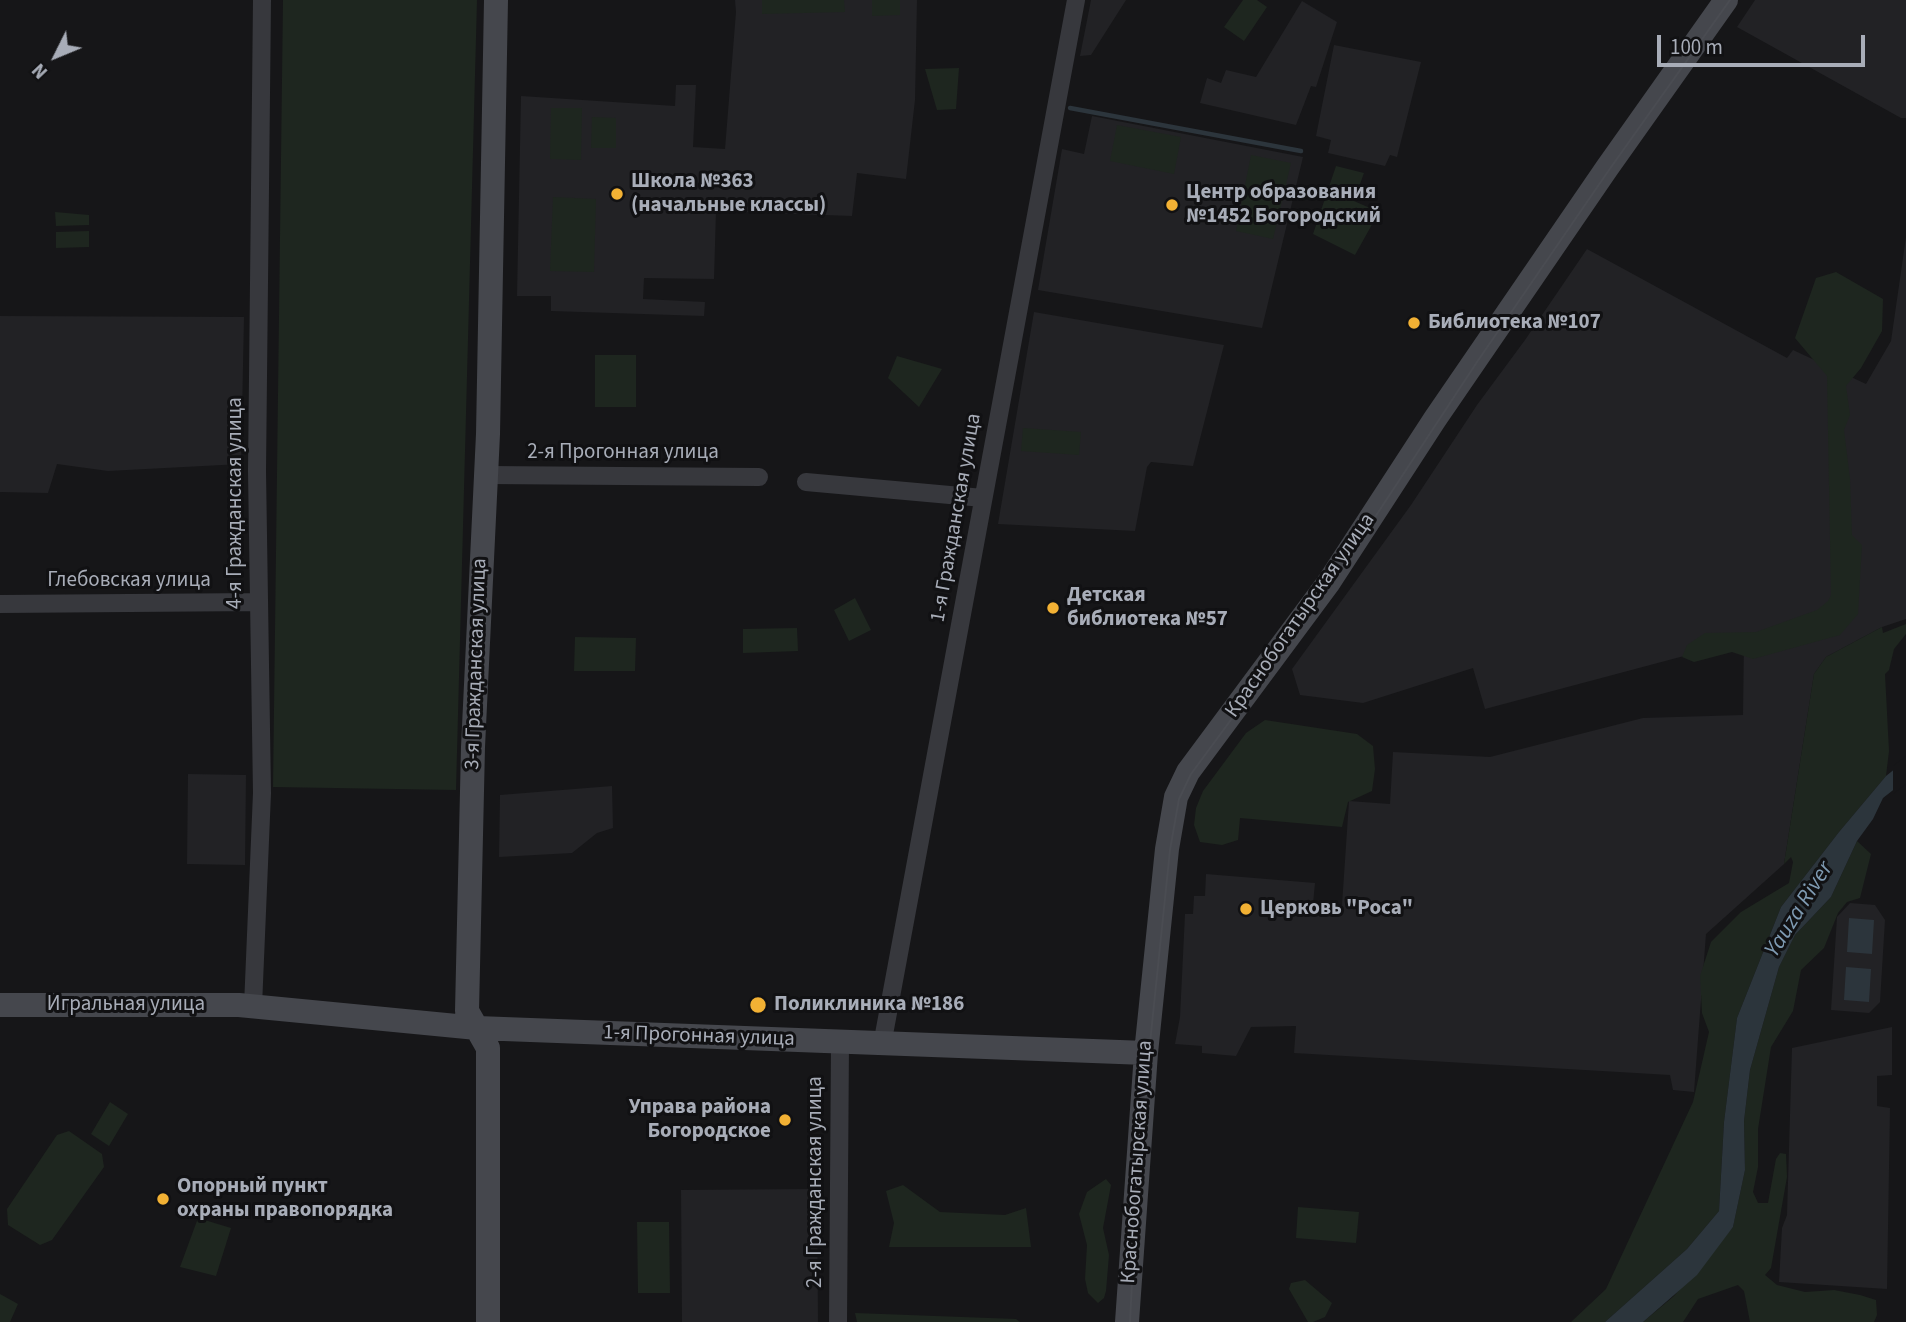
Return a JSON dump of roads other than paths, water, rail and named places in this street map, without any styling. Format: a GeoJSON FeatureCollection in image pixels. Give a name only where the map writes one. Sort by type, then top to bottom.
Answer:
{"type":"FeatureCollection","features":[{"type":"Feature","properties":{"kind":"street","name":"4-я Гражданская улица"},"geometry":{"type":"LineString","coordinates":[[253,1006],[262,793],[257,471],[262,0]]}},
{"type":"Feature","properties":{"kind":"street","name":"3-я Гражданская улица"},"geometry":{"type":"LineString","coordinates":[[488,1322],[488,1048],[467,1011],[474,735],[486,475],[496,0]]}},
{"type":"Feature","properties":{"kind":"street","name":"1-я Гражданская улица"},"geometry":{"type":"LineString","coordinates":[[881,1045],[1076,0]]}},
{"type":"Feature","properties":{"kind":"street","name":"Краснобогатырская улица"},"geometry":{"type":"LineString","coordinates":[[1127,1322],[1146,1053],[1167,849],[1176,797],[1188,772],[1329,582],[1441,409],[1726,0]]}},
{"type":"Feature","properties":{"kind":"street","name":"2-я Прогонная улица"},"geometry":{"type":"LineString","coordinates":[[486,475],[759,477]]}},
{"type":"Feature","properties":{"kind":"street"},"geometry":{"type":"LineString","coordinates":[[806,482],[983,498]]}},
{"type":"Feature","properties":{"kind":"street","name":"Глебовская улица"},"geometry":{"type":"LineString","coordinates":[[0,604],[259,602]]}},
{"type":"Feature","properties":{"kind":"street","name":"Игральная улица"},"geometry":{"type":"LineString","coordinates":[[0,1005],[253,1006]]}},
{"type":"Feature","properties":{"kind":"street","name":"1-я Прогонная улица"},"geometry":{"type":"LineString","coordinates":[[253,1006],[477,1028],[1146,1053]]}},
{"type":"Feature","properties":{"kind":"street","name":"2-я Гражданская улица"},"geometry":{"type":"LineString","coordinates":[[838,1322],[840,1043]]}},
{"type":"Feature","properties":{"kind":"water","name":"Yauza River"},"geometry":{"type":"Polygon","coordinates":[[[1906,760],[1906,780],[1883,798],[1873,819],[1857,841],[1831,897],[1795,935],[1779,967],[1750,1070],[1744,1121],[1745,1170],[1733,1227],[1697,1275],[1643,1322],[1605,1322],[1687,1249],[1719,1211],[1724,1122],[1737,1018],[1781,907],[1886,776],[1906,760]]]}},
{"type":"Feature","properties":{"kind":"water"},"geometry":{"type":"Polygon","coordinates":[[[1849,918],[1874,920],[1872,954],[1847,952],[1849,918]]]}},
{"type":"Feature","properties":{"kind":"water"},"geometry":{"type":"Polygon","coordinates":[[[1846,967],[1871,969],[1869,1002],[1844,1000],[1846,967]]]}},
{"type":"Feature","properties":{"kind":"waterway"},"geometry":{"type":"LineString","coordinates":[[1070,108],[1301,151]]}},
{"type":"Feature","properties":{"kind":"tram line"},"geometry":{"type":"LineString","coordinates":[[1130,1322],[1149,1053],[1170,850],[1179,799],[1191,774],[1331,584],[1477,362],[1730,0]]}},
{"type":"Feature","properties":{"kind":"place","name":"Школа №363 (начальные классы)"},"geometry":{"type":"Point","coordinates":[617,194]}},
{"type":"Feature","properties":{"kind":"place","name":"Центр образования №1452 Богородский"},"geometry":{"type":"Point","coordinates":[1172,205]}},
{"type":"Feature","properties":{"kind":"place","name":"Библиотека №107"},"geometry":{"type":"Point","coordinates":[1414,323]}},
{"type":"Feature","properties":{"kind":"place","name":"Детская библиотека №57"},"geometry":{"type":"Point","coordinates":[1053,608]}},
{"type":"Feature","properties":{"kind":"place","name":"Церковь \"Роса\""},"geometry":{"type":"Point","coordinates":[1246,909]}},
{"type":"Feature","properties":{"kind":"place","name":"Поликлиника №186"},"geometry":{"type":"Point","coordinates":[758,1005]}},
{"type":"Feature","properties":{"kind":"place","name":"Управа района Богородское"},"geometry":{"type":"Point","coordinates":[785,1120]}},
{"type":"Feature","properties":{"kind":"place","name":"Опорный пункт охраны правопорядка"},"geometry":{"type":"Point","coordinates":[163,1199]}}]}
